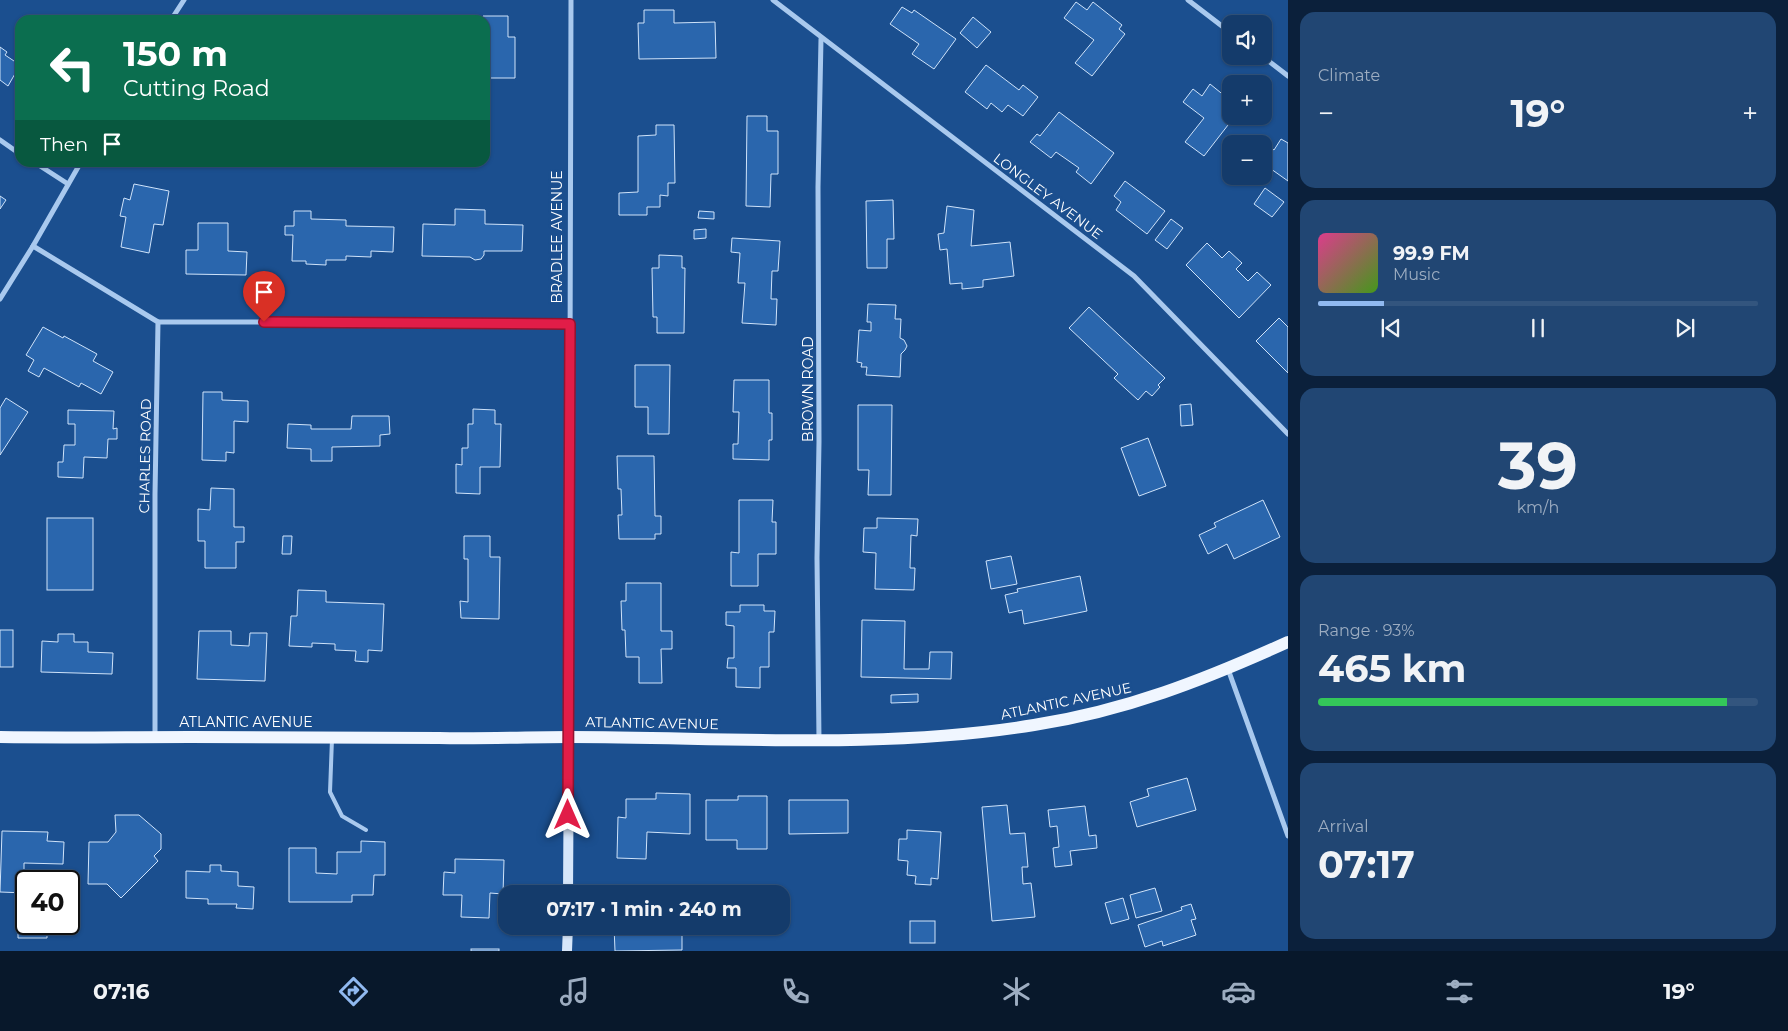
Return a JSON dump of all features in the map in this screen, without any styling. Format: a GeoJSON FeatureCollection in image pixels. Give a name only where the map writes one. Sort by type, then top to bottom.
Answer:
{"type":"FeatureCollection","features":[{"type":"Feature","properties":{"kind":"main road","name":"ATLANTIC AVENUE"},"geometry":{"type":"LineString","coordinates":[[0,737],[569,737],[819,740],[911,737],[1036,725],[1110,709],[1157,696],[1228,669],[1288,642]]}},
{"type":"Feature","properties":{"kind":"street"},"geometry":{"type":"LineString","coordinates":[[174,15],[184,0]]}},
{"type":"Feature","properties":{"kind":"street","name":"BRADLEE AVENUE"},"geometry":{"type":"LineString","coordinates":[[568,885],[571,0]]}},
{"type":"Feature","properties":{"kind":"street","name":"LONGLEY AVENUE"},"geometry":{"type":"LineString","coordinates":[[772,0],[1134,276],[1288,434]]}},
{"type":"Feature","properties":{"kind":"street"},"geometry":{"type":"LineString","coordinates":[[1188,0],[1222,26]]}},
{"type":"Feature","properties":{"kind":"street","name":"BROWN ROAD"},"geometry":{"type":"LineString","coordinates":[[819,740],[818,187],[821,39]]}},
{"type":"Feature","properties":{"kind":"street"},"geometry":{"type":"LineString","coordinates":[[1272,64],[1288,76]]}},
{"type":"Feature","properties":{"kind":"street"},"geometry":{"type":"LineString","coordinates":[[0,140],[15,150]]}},
{"type":"Feature","properties":{"kind":"street"},"geometry":{"type":"LineString","coordinates":[[42,167],[68,184]]}},
{"type":"Feature","properties":{"kind":"street"},"geometry":{"type":"LineString","coordinates":[[0,298],[33,246],[78,167]]}},
{"type":"Feature","properties":{"kind":"street"},"geometry":{"type":"LineString","coordinates":[[33,246],[158,322],[570,324]]}},
{"type":"Feature","properties":{"kind":"street","name":"CHARLES ROAD"},"geometry":{"type":"LineString","coordinates":[[155,737],[155,494],[158,322]]}},
{"type":"Feature","properties":{"kind":"street"},"geometry":{"type":"LineString","coordinates":[[1228,669],[1288,836]]}},
{"type":"Feature","properties":{"kind":"street"},"geometry":{"type":"LineString","coordinates":[[567,951],[568,935]]}},
{"type":"Feature","properties":{"kind":"lane"},"geometry":{"type":"LineString","coordinates":[[332,737],[330,792],[342,816],[366,830]]}},
{"type":"Feature","properties":{"kind":"building"},"geometry":{"type":"Polygon","coordinates":[[[1076,2],[1087,10],[1093,2],[1122,25],[1119,29],[1125,34],[1092,76],[1075,63],[1094,40],[1064,18],[1076,2]]]}},
{"type":"Feature","properties":{"kind":"building"},"geometry":{"type":"Polygon","coordinates":[[[902,7],[912,13],[914,10],[956,39],[934,69],[912,54],[919,44],[890,24],[902,7]]]}},
{"type":"Feature","properties":{"kind":"building"},"geometry":{"type":"Polygon","coordinates":[[[644,10],[674,10],[674,23],[715,22],[716,58],[639,59],[638,23],[644,23],[644,10]]]}},
{"type":"Feature","properties":{"kind":"building"},"geometry":{"type":"Polygon","coordinates":[[[490,16],[508,16],[508,37],[515,37],[515,78],[490,78],[490,16]]]}},
{"type":"Feature","properties":{"kind":"building"},"geometry":{"type":"Polygon","coordinates":[[[973,17],[991,32],[977,48],[960,33],[973,17]]]}},
{"type":"Feature","properties":{"kind":"building"},"geometry":{"type":"Polygon","coordinates":[[[0,47],[7,52],[5,55],[15,62],[15,74],[8,86],[0,80],[0,47]]]}},
{"type":"Feature","properties":{"kind":"building"},"geometry":{"type":"Polygon","coordinates":[[[986,65],[1019,90],[1023,85],[1038,97],[1023,116],[1008,105],[1002,112],[991,103],[987,109],[965,92],[986,65]]]}},
{"type":"Feature","properties":{"kind":"building"},"geometry":{"type":"Polygon","coordinates":[[[1210,84],[1222,94],[1222,125],[1228,125],[1204,156],[1185,142],[1204,118],[1183,102],[1193,89],[1202,96],[1210,84]]]}},
{"type":"Feature","properties":{"kind":"building"},"geometry":{"type":"Polygon","coordinates":[[[1059,112],[1114,153],[1091,184],[1076,172],[1079,168],[1056,152],[1051,158],[1030,142],[1037,134],[1040,136],[1059,112]]]}},
{"type":"Feature","properties":{"kind":"building"},"geometry":{"type":"Polygon","coordinates":[[[747,116],[767,116],[767,131],[778,131],[778,174],[771,174],[770,207],[746,206],[747,116]]]}},
{"type":"Feature","properties":{"kind":"building"},"geometry":{"type":"Polygon","coordinates":[[[656,125],[674,125],[675,183],[668,183],[668,196],[660,195],[660,207],[647,207],[647,215],[619,215],[619,193],[638,192],[638,136],[656,135],[656,125]]]}},
{"type":"Feature","properties":{"kind":"building"},"geometry":{"type":"Polygon","coordinates":[[[1281,139],[1288,143],[1288,181],[1272,170],[1272,148],[1274,150],[1281,139]]]}},
{"type":"Feature","properties":{"kind":"building"},"geometry":{"type":"Polygon","coordinates":[[[1125,181],[1165,211],[1147,234],[1116,210],[1121,202],[1114,196],[1125,181]]]}},
{"type":"Feature","properties":{"kind":"building"},"geometry":{"type":"Polygon","coordinates":[[[134,184],[169,191],[163,225],[154,224],[149,253],[121,247],[126,217],[120,216],[124,198],[130,200],[134,184]]]}},
{"type":"Feature","properties":{"kind":"building"},"geometry":{"type":"Polygon","coordinates":[[[1265,188],[1284,202],[1272,217],[1254,204],[1265,188]]]}},
{"type":"Feature","properties":{"kind":"building"},"geometry":{"type":"Polygon","coordinates":[[[0,196],[6,200],[0,209],[0,196]]]}},
{"type":"Feature","properties":{"kind":"building"},"geometry":{"type":"Polygon","coordinates":[[[893,200],[894,239],[887,239],[887,268],[867,268],[866,201],[893,200]]]}},
{"type":"Feature","properties":{"kind":"building"},"geometry":{"type":"Polygon","coordinates":[[[947,206],[974,210],[971,246],[1010,242],[1014,276],[983,280],[983,287],[962,289],[962,283],[950,284],[947,249],[940,250],[938,234],[944,233],[947,206]]]}},
{"type":"Feature","properties":{"kind":"building"},"geometry":{"type":"Polygon","coordinates":[[[455,209],[485,210],[485,224],[523,225],[522,251],[484,251],[481,259],[475,260],[470,257],[422,256],[423,224],[455,225],[455,209]]]}},
{"type":"Feature","properties":{"kind":"building"},"geometry":{"type":"Polygon","coordinates":[[[294,211],[311,211],[311,219],[346,220],[346,226],[394,227],[393,252],[371,251],[371,257],[346,256],[346,260],[326,260],[326,265],[306,264],[306,261],[292,261],[293,235],[285,235],[285,226],[294,226],[294,211]]]}},
{"type":"Feature","properties":{"kind":"building"},"geometry":{"type":"Polygon","coordinates":[[[699,211],[714,212],[714,219],[698,218],[699,211]]]}},
{"type":"Feature","properties":{"kind":"building"},"geometry":{"type":"Polygon","coordinates":[[[1171,219],[1183,228],[1167,249],[1155,240],[1171,219]]]}},
{"type":"Feature","properties":{"kind":"building"},"geometry":{"type":"Polygon","coordinates":[[[198,223],[228,223],[228,251],[247,252],[246,275],[186,274],[186,250],[198,250],[198,223]]]}},
{"type":"Feature","properties":{"kind":"building"},"geometry":{"type":"Polygon","coordinates":[[[706,229],[706,238],[694,239],[694,230],[706,229]]]}},
{"type":"Feature","properties":{"kind":"building"},"geometry":{"type":"Polygon","coordinates":[[[732,238],[780,241],[778,271],[772,271],[771,299],[777,299],[776,325],[742,323],[745,283],[738,283],[740,253],[731,252],[732,238]]]}},
{"type":"Feature","properties":{"kind":"building"},"geometry":{"type":"Polygon","coordinates":[[[1207,243],[1222,258],[1229,251],[1242,263],[1236,269],[1248,281],[1257,272],[1271,285],[1239,318],[1186,265],[1207,243]]]}},
{"type":"Feature","properties":{"kind":"building"},"geometry":{"type":"Polygon","coordinates":[[[659,255],[682,256],[682,268],[685,268],[684,333],[657,333],[657,317],[653,317],[652,268],[659,268],[659,255]]]}},
{"type":"Feature","properties":{"kind":"building"},"geometry":{"type":"Polygon","coordinates":[[[868,304],[896,305],[895,319],[901,319],[900,338],[904,340],[907,346],[901,354],[900,377],[866,375],[867,367],[861,367],[862,363],[857,362],[859,330],[871,331],[871,322],[867,322],[868,304]]]}},
{"type":"Feature","properties":{"kind":"building"},"geometry":{"type":"Polygon","coordinates":[[[1089,307],[1165,378],[1158,385],[1160,387],[1152,396],[1146,391],[1138,400],[1114,378],[1118,374],[1069,328],[1089,307]]]}},
{"type":"Feature","properties":{"kind":"building"},"geometry":{"type":"Polygon","coordinates":[[[1279,318],[1288,327],[1288,373],[1256,341],[1279,318]]]}},
{"type":"Feature","properties":{"kind":"building"},"geometry":{"type":"Polygon","coordinates":[[[43,327],[97,354],[93,361],[113,372],[101,394],[81,383],[79,387],[44,368],[39,377],[28,371],[34,360],[26,355],[43,327]]]}},
{"type":"Feature","properties":{"kind":"building"},"geometry":{"type":"Polygon","coordinates":[[[635,365],[670,365],[669,434],[648,434],[648,407],[635,407],[635,365]]]}},
{"type":"Feature","properties":{"kind":"building"},"geometry":{"type":"Polygon","coordinates":[[[734,380],[769,380],[769,413],[772,413],[772,440],[769,440],[769,460],[733,459],[733,444],[738,444],[739,412],[733,412],[734,380]]]}},
{"type":"Feature","properties":{"kind":"building"},"geometry":{"type":"Polygon","coordinates":[[[203,392],[222,392],[222,400],[248,401],[248,422],[234,421],[234,453],[226,452],[226,461],[202,460],[203,392]]]}},
{"type":"Feature","properties":{"kind":"building"},"geometry":{"type":"Polygon","coordinates":[[[6,398],[28,412],[0,455],[0,408],[6,398]]]}},
{"type":"Feature","properties":{"kind":"building"},"geometry":{"type":"Polygon","coordinates":[[[1191,404],[1193,425],[1181,426],[1180,405],[1191,404]]]}},
{"type":"Feature","properties":{"kind":"building"},"geometry":{"type":"Polygon","coordinates":[[[858,405],[892,405],[891,495],[868,495],[869,470],[858,470],[858,405]]]}},
{"type":"Feature","properties":{"kind":"building"},"geometry":{"type":"Polygon","coordinates":[[[473,409],[495,410],[495,424],[501,424],[500,467],[480,467],[480,494],[456,493],[456,464],[462,465],[462,448],[468,448],[468,424],[473,424],[473,409]]]}},
{"type":"Feature","properties":{"kind":"building"},"geometry":{"type":"Polygon","coordinates":[[[68,410],[114,411],[113,429],[117,428],[117,439],[108,439],[107,458],[84,457],[83,478],[58,477],[58,462],[63,462],[64,445],[75,445],[75,424],[68,424],[68,410]]]}},
{"type":"Feature","properties":{"kind":"building"},"geometry":{"type":"Polygon","coordinates":[[[352,416],[389,416],[390,434],[380,435],[380,446],[332,447],[332,461],[311,461],[311,449],[287,448],[288,424],[311,425],[311,429],[351,429],[352,416]]]}},
{"type":"Feature","properties":{"kind":"building"},"geometry":{"type":"Polygon","coordinates":[[[1148,438],[1166,486],[1139,496],[1121,448],[1148,438]]]}},
{"type":"Feature","properties":{"kind":"building"},"geometry":{"type":"Polygon","coordinates":[[[617,456],[654,456],[655,516],[661,516],[661,534],[655,534],[655,539],[619,539],[618,515],[622,515],[621,489],[618,489],[617,456]]]}},
{"type":"Feature","properties":{"kind":"building"},"geometry":{"type":"Polygon","coordinates":[[[211,488],[234,489],[234,527],[244,527],[244,542],[236,542],[236,568],[205,568],[205,541],[198,541],[198,509],[210,510],[211,488]]]}},
{"type":"Feature","properties":{"kind":"building"},"geometry":{"type":"Polygon","coordinates":[[[739,500],[773,500],[772,522],[776,522],[776,554],[758,554],[758,586],[731,586],[731,552],[739,553],[739,500]]]}},
{"type":"Feature","properties":{"kind":"building"},"geometry":{"type":"Polygon","coordinates":[[[1263,500],[1280,537],[1234,559],[1227,544],[1208,554],[1199,535],[1216,527],[1214,523],[1263,500]]]}},
{"type":"Feature","properties":{"kind":"building"},"geometry":{"type":"Polygon","coordinates":[[[47,518],[93,518],[93,590],[47,590],[47,518]]]}},
{"type":"Feature","properties":{"kind":"building"},"geometry":{"type":"Polygon","coordinates":[[[877,518],[918,519],[917,536],[911,535],[910,568],[915,568],[914,590],[875,589],[876,553],[863,552],[864,528],[877,528],[877,518]]]}},
{"type":"Feature","properties":{"kind":"building"},"geometry":{"type":"Polygon","coordinates":[[[283,536],[292,536],[291,554],[282,554],[283,536]]]}},
{"type":"Feature","properties":{"kind":"building"},"geometry":{"type":"Polygon","coordinates":[[[464,536],[490,536],[490,557],[500,557],[499,619],[461,618],[460,601],[468,602],[468,559],[464,559],[464,536]]]}},
{"type":"Feature","properties":{"kind":"building"},"geometry":{"type":"Polygon","coordinates":[[[1011,556],[1017,584],[991,589],[986,561],[1011,556]]]}},
{"type":"Feature","properties":{"kind":"building"},"geometry":{"type":"Polygon","coordinates":[[[1080,576],[1087,611],[1024,624],[1022,610],[1009,613],[1005,595],[1018,592],[1017,589],[1080,576]]]}},
{"type":"Feature","properties":{"kind":"building"},"geometry":{"type":"Polygon","coordinates":[[[626,583],[661,583],[661,631],[672,631],[672,649],[661,649],[662,683],[639,683],[639,657],[626,657],[625,630],[622,630],[621,601],[626,601],[626,583]]]}},
{"type":"Feature","properties":{"kind":"building"},"geometry":{"type":"Polygon","coordinates":[[[298,590],[326,591],[326,602],[384,604],[382,651],[368,650],[368,662],[355,661],[356,651],[335,650],[335,644],[312,643],[312,647],[289,646],[291,616],[297,616],[298,590]]]}},
{"type":"Feature","properties":{"kind":"building"},"geometry":{"type":"Polygon","coordinates":[[[740,605],[764,605],[764,611],[775,611],[774,632],[769,632],[769,667],[760,667],[760,688],[736,687],[736,668],[727,668],[728,658],[734,658],[734,626],[726,625],[726,612],[740,612],[740,605]]]}},
{"type":"Feature","properties":{"kind":"building"},"geometry":{"type":"Polygon","coordinates":[[[862,620],[905,621],[904,669],[929,669],[930,652],[952,652],[951,679],[861,677],[862,620]]]}},
{"type":"Feature","properties":{"kind":"building"},"geometry":{"type":"Polygon","coordinates":[[[0,630],[13,630],[13,667],[0,667],[0,630]]]}},
{"type":"Feature","properties":{"kind":"building"},"geometry":{"type":"Polygon","coordinates":[[[199,631],[231,631],[231,645],[249,646],[250,633],[267,633],[265,681],[197,679],[199,631]]]}},
{"type":"Feature","properties":{"kind":"building"},"geometry":{"type":"Polygon","coordinates":[[[58,634],[74,634],[74,642],[88,642],[88,652],[113,653],[112,674],[41,672],[42,641],[58,642],[58,634]]]}},
{"type":"Feature","properties":{"kind":"building"},"geometry":{"type":"Polygon","coordinates":[[[918,694],[918,702],[891,703],[891,695],[918,694]]]}},
{"type":"Feature","properties":{"kind":"building"},"geometry":{"type":"Polygon","coordinates":[[[1187,778],[1196,810],[1137,827],[1130,802],[1149,796],[1147,789],[1187,778]]]}},
{"type":"Feature","properties":{"kind":"building"},"geometry":{"type":"Polygon","coordinates":[[[656,793],[690,794],[690,834],[647,832],[646,859],[617,858],[618,817],[626,818],[626,799],[656,799],[656,793]]]}},
{"type":"Feature","properties":{"kind":"building"},"geometry":{"type":"Polygon","coordinates":[[[738,796],[767,796],[767,849],[737,849],[737,840],[706,840],[706,800],[738,800],[738,796]]]}},
{"type":"Feature","properties":{"kind":"building"},"geometry":{"type":"Polygon","coordinates":[[[789,800],[848,800],[848,833],[789,834],[789,800]]]}},
{"type":"Feature","properties":{"kind":"building"},"geometry":{"type":"Polygon","coordinates":[[[1007,805],[1010,834],[1025,833],[1028,867],[1022,867],[1023,884],[1031,883],[1035,917],[992,921],[982,807],[1007,805]]]}},
{"type":"Feature","properties":{"kind":"building"},"geometry":{"type":"Polygon","coordinates":[[[1085,806],[1089,836],[1096,835],[1097,848],[1070,851],[1072,865],[1055,867],[1053,848],[1059,847],[1057,826],[1050,827],[1048,810],[1085,806]]]}},
{"type":"Feature","properties":{"kind":"building"},"geometry":{"type":"Polygon","coordinates":[[[115,815],[139,815],[161,834],[161,849],[154,856],[158,861],[121,898],[107,884],[88,884],[89,842],[108,842],[116,832],[115,815]]]}},
{"type":"Feature","properties":{"kind":"building"},"geometry":{"type":"Polygon","coordinates":[[[907,830],[941,832],[938,879],[931,878],[931,885],[915,884],[916,876],[907,875],[908,861],[898,860],[899,839],[907,839],[907,830]]]}},
{"type":"Feature","properties":{"kind":"building"},"geometry":{"type":"Polygon","coordinates":[[[2,831],[48,832],[47,841],[64,842],[63,864],[24,863],[24,870],[15,870],[15,893],[0,892],[2,831]]]}},
{"type":"Feature","properties":{"kind":"building"},"geometry":{"type":"Polygon","coordinates":[[[361,841],[385,842],[385,875],[374,875],[373,895],[352,895],[352,902],[289,902],[289,848],[316,848],[316,873],[337,874],[337,852],[361,852],[361,841]]]}},
{"type":"Feature","properties":{"kind":"building"},"geometry":{"type":"Polygon","coordinates":[[[455,859],[504,860],[503,885],[498,885],[498,894],[490,893],[489,918],[461,917],[462,895],[443,895],[444,872],[455,873],[455,859]]]}},
{"type":"Feature","properties":{"kind":"building"},"geometry":{"type":"Polygon","coordinates":[[[210,865],[221,865],[221,871],[238,872],[238,886],[254,887],[253,909],[236,908],[237,904],[208,904],[208,899],[186,898],[186,871],[210,872],[210,865]]]}},
{"type":"Feature","properties":{"kind":"building"},"geometry":{"type":"Polygon","coordinates":[[[1155,888],[1162,911],[1136,918],[1130,895],[1155,888]]]}},
{"type":"Feature","properties":{"kind":"building"},"geometry":{"type":"Polygon","coordinates":[[[1123,898],[1129,919],[1111,924],[1105,903],[1123,898]]]}},
{"type":"Feature","properties":{"kind":"building"},"geometry":{"type":"Polygon","coordinates":[[[1191,904],[1196,919],[1191,920],[1196,935],[1163,946],[1162,941],[1145,947],[1138,925],[1182,910],[1181,907],[1191,904]]]}},
{"type":"Feature","properties":{"kind":"building"},"geometry":{"type":"Polygon","coordinates":[[[910,921],[935,921],[935,943],[910,943],[910,921]]]}},
{"type":"Feature","properties":{"kind":"building"},"geometry":{"type":"Polygon","coordinates":[[[18,935],[47,935],[47,938],[18,938],[18,935]]]}},
{"type":"Feature","properties":{"kind":"building"},"geometry":{"type":"Polygon","coordinates":[[[614,935],[682,935],[682,950],[615,951],[614,935]]]}},
{"type":"Feature","properties":{"kind":"building"},"geometry":{"type":"Polygon","coordinates":[[[471,949],[499,949],[499,951],[471,951],[471,949]]]}},
{"type":"Feature","properties":{"kind":"route"},"geometry":{"type":"LineString","coordinates":[[264,322],[570,324],[568,815]]}}]}
